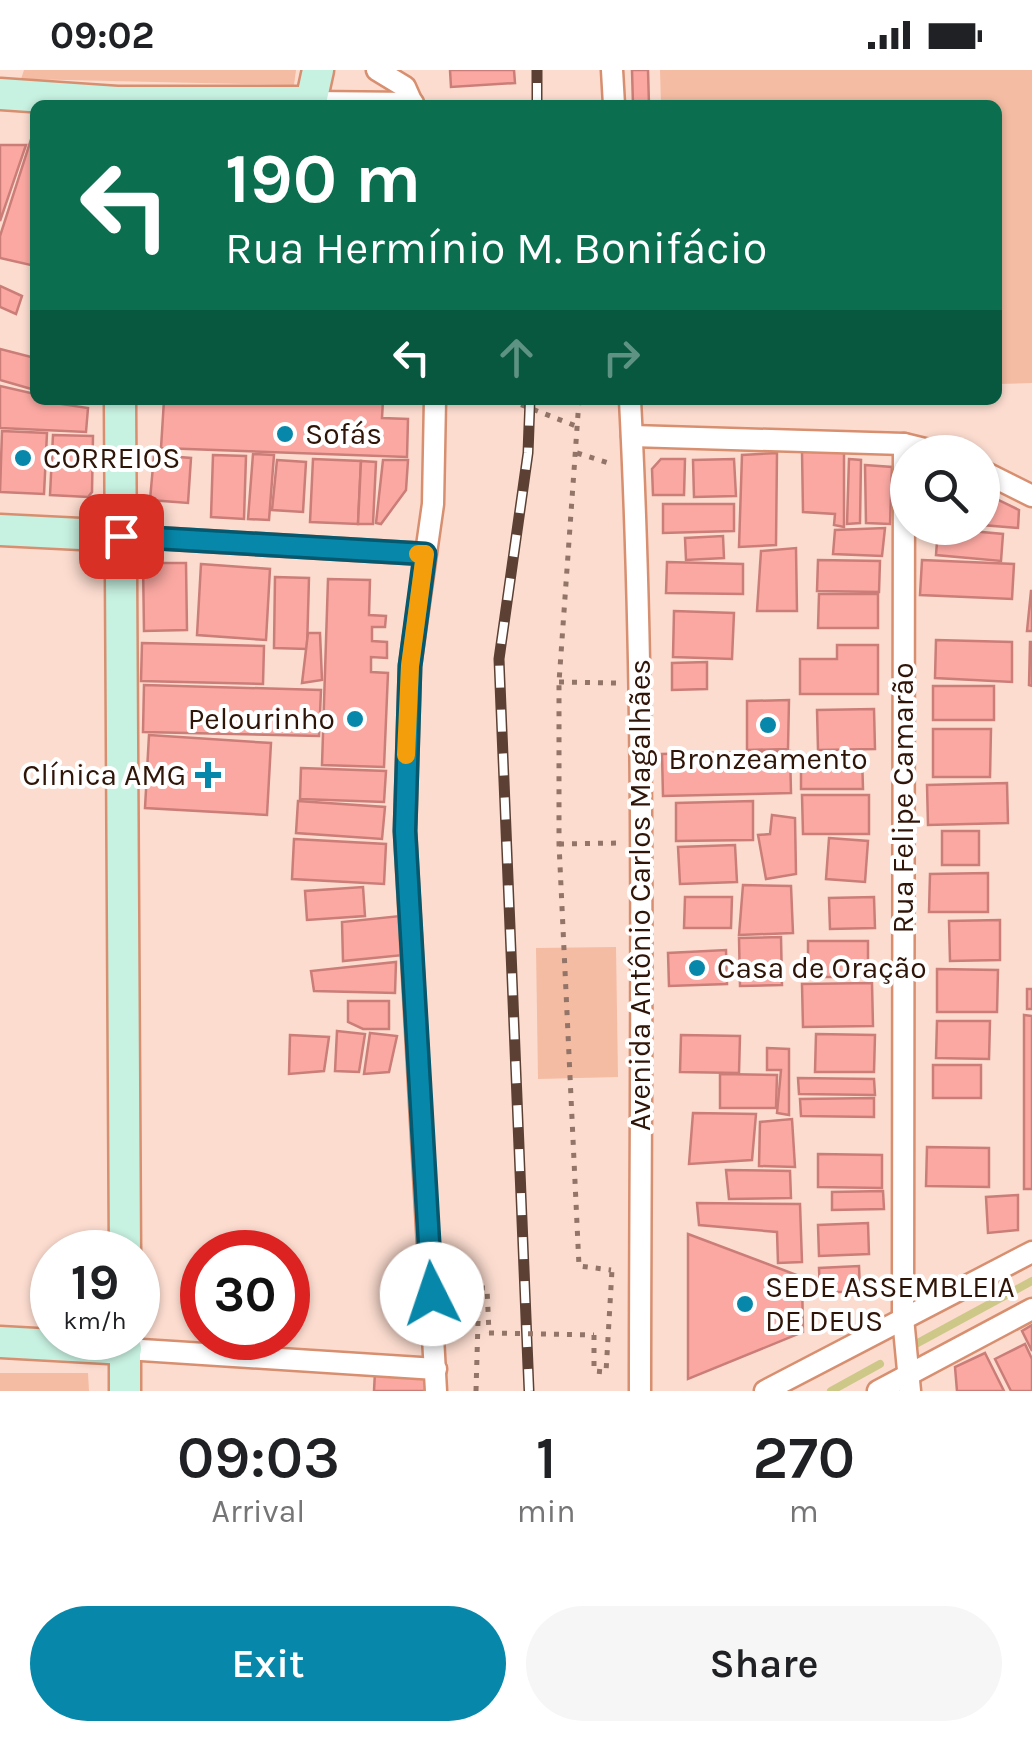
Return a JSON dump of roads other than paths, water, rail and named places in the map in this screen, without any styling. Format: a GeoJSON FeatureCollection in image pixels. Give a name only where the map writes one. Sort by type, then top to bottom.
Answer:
{"type":"FeatureCollection","features":[{"type":"Feature","properties":{"kind":"main road"},"geometry":{"type":"LineString","coordinates":[[311,100],[318,70]]}},
{"type":"Feature","properties":{"kind":"main road"},"geometry":{"type":"LineString","coordinates":[[0,94],[70,100]]}},
{"type":"Feature","properties":{"kind":"main road"},"geometry":{"type":"LineString","coordinates":[[120,405],[125,1230]]}},
{"type":"Feature","properties":{"kind":"main road"},"geometry":{"type":"LineString","coordinates":[[0,530],[121,536]]}},
{"type":"Feature","properties":{"kind":"main road"},"geometry":{"type":"LineString","coordinates":[[0,1342],[30,1342]]}},
{"type":"Feature","properties":{"kind":"main road"},"geometry":{"type":"LineString","coordinates":[[126,1360],[126,1391]]}},
{"type":"Feature","properties":{"kind":"street"},"geometry":{"type":"LineString","coordinates":[[376,70],[405,87],[411,100]]}},
{"type":"Feature","properties":{"kind":"street"},"geometry":{"type":"LineString","coordinates":[[612,70],[614,100]]}},
{"type":"Feature","properties":{"kind":"street"},"geometry":{"type":"LineString","coordinates":[[435,405],[433,504],[410,666],[405,831],[436,1391]]}},
{"type":"Feature","properties":{"kind":"street","name":"Avenida Antônio Carlos Magalhães"},"geometry":{"type":"LineString","coordinates":[[630,405],[643,842],[640,1391]]}},
{"type":"Feature","properties":{"kind":"street"},"geometry":{"type":"LineString","coordinates":[[632,436],[890,444]]}},
{"type":"Feature","properties":{"kind":"street"},"geometry":{"type":"LineString","coordinates":[[1000,481],[1032,496]]}},
{"type":"Feature","properties":{"kind":"street"},"geometry":{"type":"LineString","coordinates":[[121,536],[425,554]]}},
{"type":"Feature","properties":{"kind":"street","name":"Rua Felipe Camarão"},"geometry":{"type":"LineString","coordinates":[[904,545],[903,1318],[909,1383]]}},
{"type":"Feature","properties":{"kind":"street"},"geometry":{"type":"LineString","coordinates":[[764,1391],[1032,1252]]}},
{"type":"Feature","properties":{"kind":"street"},"geometry":{"type":"LineString","coordinates":[[878,1391],[909,1383],[1032,1309]]}},
{"type":"Feature","properties":{"kind":"street"},"geometry":{"type":"LineString","coordinates":[[160,1346],[436,1368]]}},
{"type":"Feature","properties":{"kind":"waterway"},"geometry":{"type":"LineString","coordinates":[[914,1345],[1032,1281]]}},
{"type":"Feature","properties":{"kind":"waterway"},"geometry":{"type":"LineString","coordinates":[[831,1391],[880,1364]]}},
{"type":"Feature","properties":{"kind":"railway"},"geometry":{"type":"LineString","coordinates":[[537,70],[537,100]]}},
{"type":"Feature","properties":{"kind":"railway"},"geometry":{"type":"LineString","coordinates":[[529,1391],[499,659],[528,453],[530,405]]}},
{"type":"Feature","properties":{"kind":"place","name":"Sofás"},"geometry":{"type":"Point","coordinates":[285,434]}},
{"type":"Feature","properties":{"kind":"place","name":"CORREIOS"},"geometry":{"type":"Point","coordinates":[23,458]}},
{"type":"Feature","properties":{"kind":"place","name":"Pelourinho"},"geometry":{"type":"Point","coordinates":[355,719]}},
{"type":"Feature","properties":{"kind":"place","name":"Bronzeamento"},"geometry":{"type":"Point","coordinates":[768,725]}},
{"type":"Feature","properties":{"kind":"place","name":"Clínica AMG"},"geometry":{"type":"Point","coordinates":[208,775]}},
{"type":"Feature","properties":{"kind":"place","name":"Casa de Oração"},"geometry":{"type":"Point","coordinates":[697,968]}},
{"type":"Feature","properties":{"kind":"place","name":"SEDE ASSEMBLEIA DE DEUS"},"geometry":{"type":"Point","coordinates":[745,1304]}}]}
